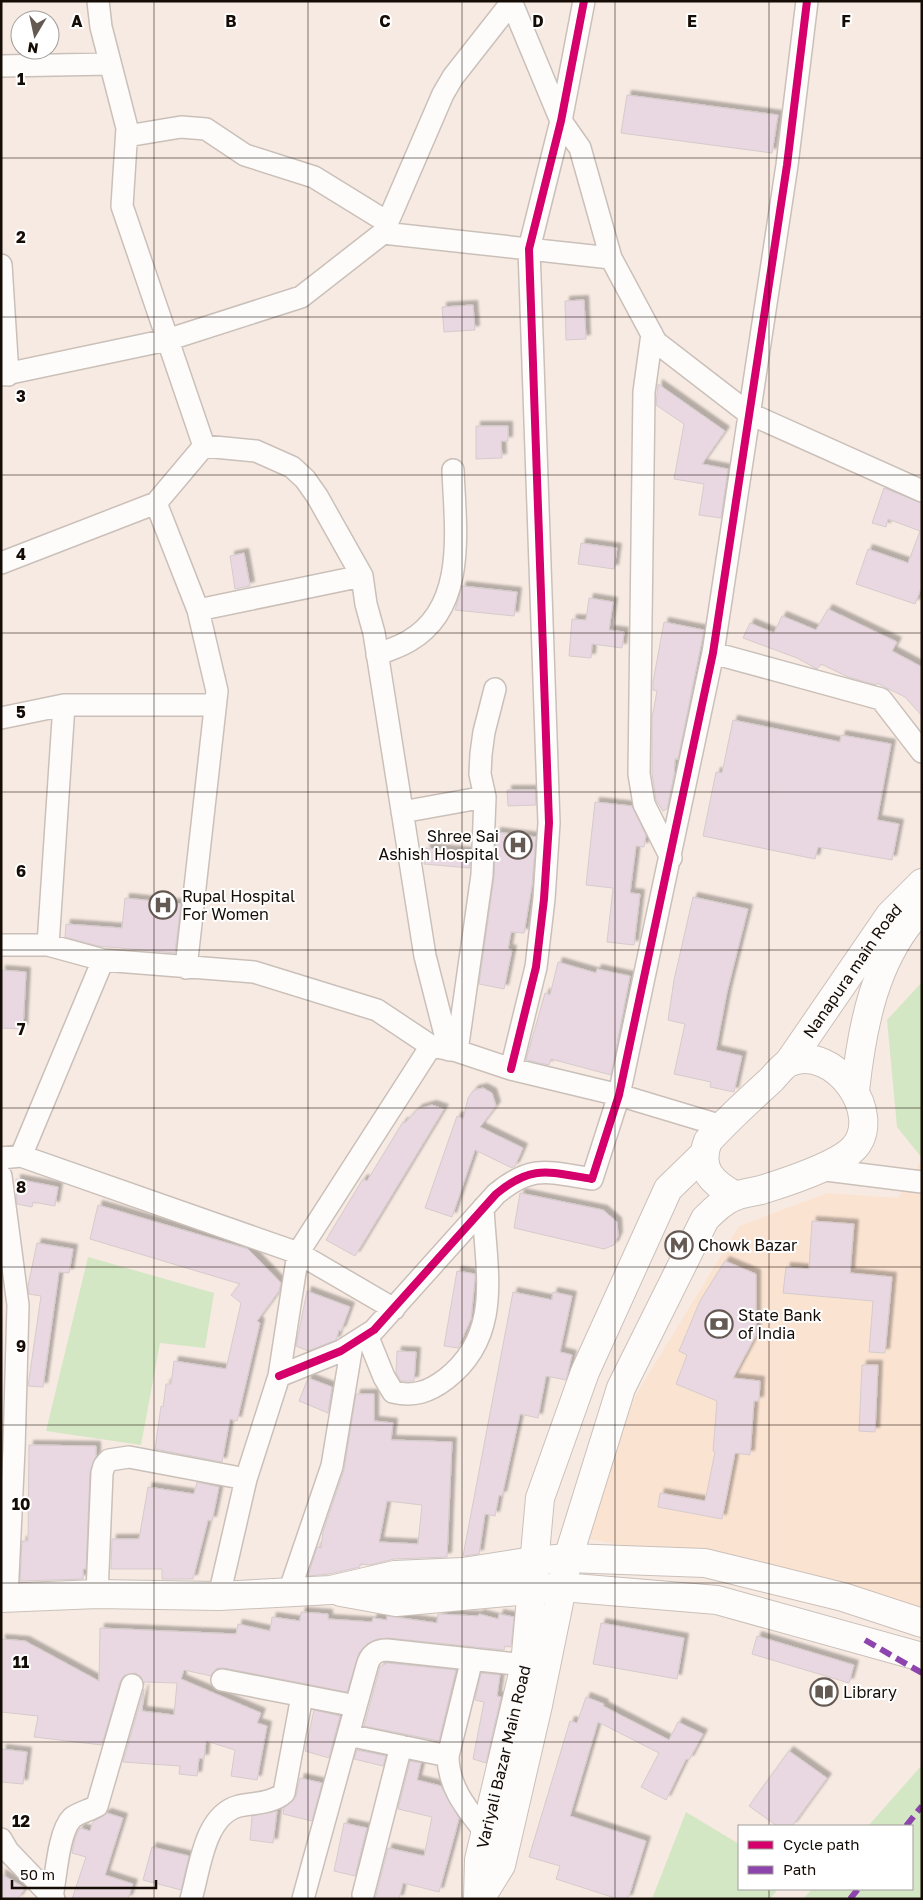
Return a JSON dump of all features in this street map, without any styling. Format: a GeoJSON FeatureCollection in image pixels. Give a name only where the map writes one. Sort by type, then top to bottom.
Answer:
{"type":"FeatureCollection","features":[{"type":"Feature","properties":{"kind":"main road","name":"Nanapura main Road"},"geometry":{"type":"LineString","coordinates":[[703,1155],[708,1142],[722,1126],[789,1062],[890,915],[922,883]]}},
{"type":"Feature","properties":{"kind":"main road","name":"Nanapura main Road"},"geometry":{"type":"LineString","coordinates":[[855,1091],[860,1047],[868,1009],[885,963],[904,926],[922,908]]}},
{"type":"Feature","properties":{"kind":"main road"},"geometry":{"type":"LineString","coordinates":[[479,1899],[501,1865],[568,1558],[620,1388],[705,1219],[718,1206],[736,1196],[760,1190],[827,1165],[854,1149],[861,1137],[862,1121],[855,1091],[840,1073],[824,1062],[808,1059],[789,1062]]}},
{"type":"Feature","properties":{"kind":"main road"},"geometry":{"type":"LineString","coordinates":[[703,1155],[710,1177],[721,1188],[736,1196]]}},
{"type":"Feature","properties":{"kind":"main road","name":"Variyali Bazar Main Road"},"geometry":{"type":"LineString","coordinates":[[479,1899],[479,1860],[525,1665],[540,1498],[585,1372],[668,1189],[703,1155]]}},
{"type":"Feature","properties":{"kind":"main road"},"geometry":{"type":"LineString","coordinates":[[4,1598],[97,1594],[219,1596],[331,1590],[395,1575],[463,1572],[533,1561],[568,1558],[705,1563],[843,1597],[922,1623]]}},
{"type":"Feature","properties":{"kind":"main road"},"geometry":{"type":"LineString","coordinates":[[331,1590],[396,1602],[531,1602],[562,1587],[717,1600],[922,1657]]}},
{"type":"Feature","properties":{"kind":"street"},"geometry":{"type":"LineString","coordinates":[[98,1],[101,27],[127,128],[122,206],[204,446]]}},
{"type":"Feature","properties":{"kind":"street"},"geometry":{"type":"LineString","coordinates":[[511,1069],[536,967],[550,823],[529,249],[561,121],[584,1]]}},
{"type":"Feature","properties":{"kind":"street"},"geometry":{"type":"LineString","coordinates":[[279,1376],[360,1340],[394,1309],[483,1208],[512,1181],[526,1173],[542,1172],[592,1178],[619,1095],[671,858],[713,653],[787,165],[807,1]]}},
{"type":"Feature","properties":{"kind":"street"},"geometry":{"type":"LineString","coordinates":[[1,265],[4,375],[167,340],[301,297],[385,228],[443,94],[453,77],[511,2],[561,121],[580,148],[611,258],[656,342],[748,413],[922,491]]}},
{"type":"Feature","properties":{"kind":"street"},"geometry":{"type":"LineString","coordinates":[[1,66],[110,64]]}},
{"type":"Feature","properties":{"kind":"street"},"geometry":{"type":"LineString","coordinates":[[126,136],[181,127],[206,129],[245,155],[314,177],[385,228],[529,249],[611,258]]}},
{"type":"Feature","properties":{"kind":"street"},"geometry":{"type":"LineString","coordinates":[[652,334],[644,392],[639,774],[644,804],[671,858]]}},
{"type":"Feature","properties":{"kind":"street"},"geometry":{"type":"LineString","coordinates":[[1,563],[156,503],[204,446]]}},
{"type":"Feature","properties":{"kind":"street"},"geometry":{"type":"LineString","coordinates":[[204,446],[256,451],[292,466],[305,479],[317,496],[362,576],[377,655],[425,956],[445,1049]]}},
{"type":"Feature","properties":{"kind":"street"},"geometry":{"type":"LineString","coordinates":[[377,655],[409,641],[424,629],[446,600],[453,575],[455,553],[453,470]]}},
{"type":"Feature","properties":{"kind":"street"},"geometry":{"type":"LineString","coordinates":[[156,503],[198,610],[217,691],[186,968]]}},
{"type":"Feature","properties":{"kind":"street"},"geometry":{"type":"LineString","coordinates":[[198,610],[362,576]]}},
{"type":"Feature","properties":{"kind":"street"},"geometry":{"type":"LineString","coordinates":[[713,653],[881,700],[922,752]]}},
{"type":"Feature","properties":{"kind":"street"},"geometry":{"type":"LineString","coordinates":[[219,1596],[246,1479],[279,1376],[298,1253],[445,1049],[482,875],[484,798],[480,774],[481,754],[494,689]]}},
{"type":"Feature","properties":{"kind":"street"},"geometry":{"type":"LineString","coordinates":[[1,718],[64,705],[215,705]]}},
{"type":"Feature","properties":{"kind":"street"},"geometry":{"type":"LineString","coordinates":[[48,945],[64,705]]}},
{"type":"Feature","properties":{"kind":"street"},"geometry":{"type":"LineString","coordinates":[[402,812],[484,798]]}},
{"type":"Feature","properties":{"kind":"street"},"geometry":{"type":"LineString","coordinates":[[1,945],[48,945],[103,960],[254,972],[377,1010],[445,1049],[511,1069],[619,1095],[722,1126]]}},
{"type":"Feature","properties":{"kind":"street"},"geometry":{"type":"LineString","coordinates":[[103,960],[11,1157],[298,1253],[394,1309]]}},
{"type":"Feature","properties":{"kind":"street"},"geometry":{"type":"LineString","coordinates":[[827,1165],[922,1172]]}},
{"type":"Feature","properties":{"kind":"street"},"geometry":{"type":"LineString","coordinates":[[827,1165],[922,1182]]}},
{"type":"Feature","properties":{"kind":"street"},"geometry":{"type":"LineString","coordinates":[[1,1176],[18,1305],[8,1448],[4,1598]]}},
{"type":"Feature","properties":{"kind":"street"},"geometry":{"type":"LineString","coordinates":[[360,1340],[393,1392],[401,1394],[418,1395],[441,1383],[470,1357],[480,1336],[487,1312],[483,1208]]}},
{"type":"Feature","properties":{"kind":"street"},"geometry":{"type":"LineString","coordinates":[[289,1592],[332,1466],[360,1340]]}},
{"type":"Feature","properties":{"kind":"street"},"geometry":{"type":"LineString","coordinates":[[97,1594],[102,1473],[104,1466],[109,1460],[129,1457],[246,1479]]}},
{"type":"Feature","properties":{"kind":"street"},"geometry":{"type":"LineString","coordinates":[[303,1899],[370,1658],[380,1650],[525,1665]]}},
{"type":"Feature","properties":{"kind":"street"},"geometry":{"type":"LineString","coordinates":[[472,1659],[448,1756],[450,1777],[458,1794],[485,1832]]}},
{"type":"Feature","properties":{"kind":"street"},"geometry":{"type":"LineString","coordinates":[[222,1680],[356,1706]]}},
{"type":"Feature","properties":{"kind":"street"},"geometry":{"type":"LineString","coordinates":[[53,1898],[62,1839],[67,1826],[73,1818],[97,1806],[132,1685]]}},
{"type":"Feature","properties":{"kind":"street"},"geometry":{"type":"LineString","coordinates":[[191,1899],[209,1836],[217,1820],[225,1812],[237,1807],[278,1798],[284,1793],[302,1696]]}},
{"type":"Feature","properties":{"kind":"street"},"geometry":{"type":"LineString","coordinates":[[348,1735],[448,1756]]}},
{"type":"Feature","properties":{"kind":"street"},"geometry":{"type":"LineString","coordinates":[[363,1896],[401,1746]]}},
{"type":"Feature","properties":{"kind":"street"},"geometry":{"type":"LineString","coordinates":[[1,1839],[8,1851],[53,1898]]}},
{"type":"Feature","properties":{"kind":"shaded area"},"geometry":{"type":"Polygon","coordinates":[[[922,1159],[922,1615],[841,1587],[579,1537],[634,1398],[739,1226],[827,1193],[898,1198],[922,1159]]]}},
{"type":"Feature","properties":{"kind":"green space"},"geometry":{"type":"Polygon","coordinates":[[[922,982],[922,1158],[897,1127],[887,1020],[922,982]]]}},
{"type":"Feature","properties":{"kind":"green space"},"geometry":{"type":"Polygon","coordinates":[[[88,1257],[214,1293],[205,1348],[160,1343],[141,1445],[46,1431],[88,1257]]]}},
{"type":"Feature","properties":{"kind":"green space"},"geometry":{"type":"Polygon","coordinates":[[[922,1765],[922,1899],[803,1899],[811,1890],[913,1890],[913,1825],[869,1825],[922,1765]]]}},
{"type":"Feature","properties":{"kind":"green space"},"geometry":{"type":"Polygon","coordinates":[[[686,1812],[738,1843],[738,1890],[777,1890],[770,1899],[652,1899],[686,1812]]]}},
{"type":"Feature","properties":{"kind":"building"},"geometry":{"type":"Polygon","coordinates":[[[627,95],[778,115],[772,153],[621,133],[627,95]]]}},
{"type":"Feature","properties":{"kind":"building"},"geometry":{"type":"Polygon","coordinates":[[[584,300],[586,339],[566,340],[565,301],[584,300]]]}},
{"type":"Feature","properties":{"kind":"building"},"geometry":{"type":"Polygon","coordinates":[[[473,305],[475,330],[444,332],[442,307],[473,305]]]}},
{"type":"Feature","properties":{"kind":"building"},"geometry":{"type":"Polygon","coordinates":[[[658,384],[725,431],[702,464],[728,469],[721,518],[699,515],[704,484],[674,479],[684,424],[656,405],[658,384]]]}},
{"type":"Feature","properties":{"kind":"building"},"geometry":{"type":"Polygon","coordinates":[[[476,426],[508,426],[508,441],[501,441],[502,458],[476,459],[476,426]]]}},
{"type":"Feature","properties":{"kind":"building"},"geometry":{"type":"Polygon","coordinates":[[[884,488],[922,503],[922,586],[915,604],[856,584],[868,549],[908,563],[920,531],[888,519],[886,527],[872,523],[884,488]]]}},
{"type":"Feature","properties":{"kind":"building"},"geometry":{"type":"Polygon","coordinates":[[[581,543],[617,548],[614,569],[578,564],[581,543]]]}},
{"type":"Feature","properties":{"kind":"building"},"geometry":{"type":"Polygon","coordinates":[[[244,553],[250,586],[235,589],[230,556],[244,553]]]}},
{"type":"Feature","properties":{"kind":"building"},"geometry":{"type":"Polygon","coordinates":[[[462,586],[517,592],[514,616],[455,610],[462,586]]]}},
{"type":"Feature","properties":{"kind":"building"},"geometry":{"type":"Polygon","coordinates":[[[589,598],[613,602],[609,630],[624,632],[622,648],[592,644],[591,658],[569,656],[572,619],[586,620],[589,598]]]}},
{"type":"Feature","properties":{"kind":"building"},"geometry":{"type":"Polygon","coordinates":[[[828,609],[897,642],[892,651],[922,667],[922,716],[905,697],[877,683],[876,685],[848,677],[821,664],[817,669],[797,658],[743,638],[750,623],[774,633],[782,616],[816,630],[828,609]]]}},
{"type":"Feature","properties":{"kind":"building"},"geometry":{"type":"Polygon","coordinates":[[[664,622],[704,630],[678,759],[675,759],[674,775],[667,809],[663,811],[656,800],[652,773],[652,718],[657,691],[653,690],[653,682],[664,622]]]}},
{"type":"Feature","properties":{"kind":"building"},"geometry":{"type":"Polygon","coordinates":[[[733,720],[840,742],[841,735],[891,744],[877,820],[899,824],[892,860],[818,847],[815,859],[703,836],[716,772],[722,773],[733,720]]]}},
{"type":"Feature","properties":{"kind":"building"},"geometry":{"type":"Polygon","coordinates":[[[507,790],[535,790],[536,805],[508,806],[507,790]]]}},
{"type":"Feature","properties":{"kind":"building"},"geometry":{"type":"Polygon","coordinates":[[[595,802],[632,806],[646,835],[644,847],[636,846],[630,893],[640,894],[634,945],[607,942],[613,888],[586,885],[595,802]]]}},
{"type":"Feature","properties":{"kind":"building"},"geometry":{"type":"Polygon","coordinates":[[[496,832],[536,837],[532,885],[524,933],[511,932],[508,949],[512,950],[504,989],[479,984],[494,877],[496,832]]]}},
{"type":"Feature","properties":{"kind":"building"},"geometry":{"type":"Polygon","coordinates":[[[426,848],[470,852],[470,868],[424,864],[426,848]]]}},
{"type":"Feature","properties":{"kind":"building"},"geometry":{"type":"Polygon","coordinates":[[[693,897],[748,909],[727,992],[716,1050],[742,1056],[734,1092],[710,1087],[711,1082],[674,1074],[685,1024],[668,1020],[674,980],[693,897]]]}},
{"type":"Feature","properties":{"kind":"building"},"geometry":{"type":"Polygon","coordinates":[[[125,898],[181,904],[175,953],[98,946],[65,937],[66,924],[122,928],[125,898]]]}},
{"type":"Feature","properties":{"kind":"building"},"geometry":{"type":"Polygon","coordinates":[[[558,962],[596,973],[597,969],[630,976],[611,1075],[551,1059],[549,1065],[526,1060],[545,993],[550,995],[558,962]]]}},
{"type":"Feature","properties":{"kind":"building"},"geometry":{"type":"Polygon","coordinates":[[[1,970],[26,972],[23,1029],[1,1028],[1,970]]]}},
{"type":"Feature","properties":{"kind":"building"},"geometry":{"type":"Polygon","coordinates":[[[483,1088],[492,1093],[496,1106],[480,1127],[523,1148],[515,1166],[512,1168],[475,1150],[452,1217],[425,1208],[457,1116],[463,1119],[468,1098],[474,1090],[483,1088]]]}},
{"type":"Feature","properties":{"kind":"building"},"geometry":{"type":"Polygon","coordinates":[[[432,1105],[444,1109],[355,1256],[326,1240],[363,1179],[367,1181],[403,1122],[405,1123],[418,1109],[432,1105]]]}},
{"type":"Feature","properties":{"kind":"building"},"geometry":{"type":"Polygon","coordinates":[[[16,1179],[58,1187],[55,1206],[33,1202],[32,1207],[17,1204],[16,1179]]]}},
{"type":"Feature","properties":{"kind":"building"},"geometry":{"type":"Polygon","coordinates":[[[520,1193],[603,1210],[617,1222],[618,1236],[614,1245],[604,1249],[514,1228],[520,1193]]]}},
{"type":"Feature","properties":{"kind":"building"},"geometry":{"type":"Polygon","coordinates":[[[98,1205],[248,1249],[281,1283],[279,1291],[257,1321],[260,1323],[237,1421],[230,1419],[222,1462],[155,1449],[161,1406],[163,1407],[166,1384],[171,1384],[174,1361],[226,1369],[241,1303],[231,1295],[240,1284],[90,1239],[98,1205]]]}},
{"type":"Feature","properties":{"kind":"building"},"geometry":{"type":"Polygon","coordinates":[[[812,1221],[854,1224],[850,1273],[892,1277],[885,1353],[869,1352],[873,1301],[783,1293],[786,1267],[809,1269],[812,1221]]]}},
{"type":"Feature","properties":{"kind":"building"},"geometry":{"type":"Polygon","coordinates":[[[37,1243],[73,1249],[69,1273],[59,1272],[43,1387],[28,1386],[41,1296],[29,1294],[28,1286],[37,1243]]]}},
{"type":"Feature","properties":{"kind":"building"},"geometry":{"type":"Polygon","coordinates":[[[725,1261],[756,1274],[756,1335],[733,1378],[760,1381],[759,1401],[754,1401],[750,1455],[735,1453],[722,1519],[658,1507],[660,1493],[705,1501],[715,1452],[713,1451],[717,1401],[676,1384],[687,1355],[679,1351],[700,1301],[725,1261]]]}},
{"type":"Feature","properties":{"kind":"building"},"geometry":{"type":"Polygon","coordinates":[[[457,1271],[475,1274],[471,1319],[458,1348],[444,1346],[457,1271]]]}},
{"type":"Feature","properties":{"kind":"building"},"geometry":{"type":"Polygon","coordinates":[[[307,1291],[350,1307],[336,1340],[308,1351],[296,1346],[307,1291]]]}},
{"type":"Feature","properties":{"kind":"building"},"geometry":{"type":"Polygon","coordinates":[[[513,1292],[552,1300],[553,1292],[572,1296],[560,1352],[572,1355],[566,1380],[546,1376],[538,1418],[520,1414],[502,1496],[499,1495],[495,1516],[485,1514],[479,1554],[463,1556],[513,1292]]]}},
{"type":"Feature","properties":{"kind":"building"},"geometry":{"type":"Polygon","coordinates":[[[397,1351],[416,1352],[414,1381],[401,1381],[396,1373],[397,1351]]]}},
{"type":"Feature","properties":{"kind":"building"},"geometry":{"type":"Polygon","coordinates":[[[862,1365],[878,1365],[875,1432],[859,1431],[862,1365]]]}},
{"type":"Feature","properties":{"kind":"building"},"geometry":{"type":"Polygon","coordinates":[[[308,1378],[332,1387],[328,1413],[299,1401],[308,1378]]]}},
{"type":"Feature","properties":{"kind":"building"},"geometry":{"type":"Polygon","coordinates":[[[356,1394],[374,1394],[374,1421],[393,1423],[391,1440],[452,1442],[447,1557],[394,1559],[370,1565],[360,1564],[360,1567],[329,1574],[308,1576],[317,1547],[321,1548],[323,1532],[344,1470],[356,1394]],[[387,1501],[379,1542],[418,1544],[422,1505],[387,1501]]]}},
{"type":"Feature","properties":{"kind":"building"},"geometry":{"type":"Polygon","coordinates":[[[29,1445],[96,1446],[96,1456],[90,1472],[86,1569],[83,1569],[83,1579],[20,1581],[22,1541],[28,1541],[29,1445]]]}},
{"type":"Feature","properties":{"kind":"building"},"geometry":{"type":"Polygon","coordinates":[[[197,1482],[219,1487],[212,1521],[208,1520],[193,1579],[162,1579],[162,1569],[111,1569],[112,1539],[139,1539],[148,1487],[194,1494],[197,1482]]]}},
{"type":"Feature","properties":{"kind":"building"},"geometry":{"type":"Polygon","coordinates":[[[301,1612],[328,1614],[328,1619],[372,1622],[373,1618],[387,1620],[387,1616],[437,1623],[438,1614],[478,1616],[479,1614],[498,1619],[499,1614],[514,1617],[511,1647],[505,1646],[504,1650],[388,1638],[377,1639],[367,1644],[359,1653],[347,1692],[224,1668],[217,1668],[211,1676],[184,1670],[181,1679],[261,1713],[257,1723],[267,1726],[257,1780],[231,1776],[235,1750],[206,1741],[204,1759],[199,1758],[197,1776],[179,1774],[180,1766],[123,1762],[144,1689],[142,1711],[174,1715],[177,1683],[144,1682],[144,1685],[141,1677],[136,1673],[124,1676],[120,1682],[102,1745],[34,1737],[38,1716],[1,1712],[1,1639],[25,1641],[99,1681],[100,1628],[236,1634],[238,1624],[270,1631],[272,1617],[300,1621],[301,1612]]]}},
{"type":"Feature","properties":{"kind":"building"},"geometry":{"type":"Polygon","coordinates":[[[601,1623],[684,1638],[677,1679],[593,1664],[601,1623]]]}},
{"type":"Feature","properties":{"kind":"building"},"geometry":{"type":"Polygon","coordinates":[[[757,1636],[854,1665],[849,1683],[752,1654],[757,1636]]]}},
{"type":"Feature","properties":{"kind":"building"},"geometry":{"type":"Polygon","coordinates":[[[387,1663],[456,1670],[439,1741],[364,1726],[380,1667],[387,1663]]]}},
{"type":"Feature","properties":{"kind":"building"},"geometry":{"type":"Polygon","coordinates":[[[481,1673],[500,1675],[497,1696],[501,1697],[486,1763],[473,1759],[484,1702],[475,1700],[481,1673]]]}},
{"type":"Feature","properties":{"kind":"building"},"geometry":{"type":"Polygon","coordinates":[[[586,1697],[604,1704],[603,1706],[669,1740],[678,1722],[703,1734],[689,1760],[686,1759],[666,1800],[641,1787],[659,1753],[598,1722],[570,1816],[646,1841],[628,1899],[618,1899],[556,1879],[560,1866],[529,1857],[570,1721],[577,1723],[586,1697]]]}},
{"type":"Feature","properties":{"kind":"building"},"geometry":{"type":"Polygon","coordinates":[[[314,1710],[340,1716],[329,1758],[305,1751],[314,1710]]]}},
{"type":"Feature","properties":{"kind":"building"},"geometry":{"type":"Polygon","coordinates":[[[2,1749],[27,1752],[23,1784],[1,1782],[2,1749]]]}},
{"type":"Feature","properties":{"kind":"building"},"geometry":{"type":"Polygon","coordinates":[[[357,1750],[386,1756],[383,1766],[354,1759],[357,1750]]]}},
{"type":"Feature","properties":{"kind":"building"},"geometry":{"type":"Polygon","coordinates":[[[789,1751],[827,1778],[793,1825],[776,1825],[749,1806],[789,1751]]]}},
{"type":"Feature","properties":{"kind":"building"},"geometry":{"type":"Polygon","coordinates":[[[410,1761],[421,1763],[417,1780],[441,1786],[459,1818],[455,1834],[439,1892],[403,1883],[399,1899],[375,1899],[388,1848],[424,1856],[432,1817],[398,1809],[410,1761]]]}},
{"type":"Feature","properties":{"kind":"building"},"geometry":{"type":"Polygon","coordinates":[[[300,1778],[322,1783],[312,1821],[283,1814],[284,1808],[296,1796],[300,1778]]]}},
{"type":"Feature","properties":{"kind":"building"},"geometry":{"type":"Polygon","coordinates":[[[277,1811],[273,1843],[250,1840],[252,1816],[277,1811]]]}},
{"type":"Feature","properties":{"kind":"building"},"geometry":{"type":"Polygon","coordinates":[[[107,1813],[123,1818],[105,1875],[133,1884],[128,1899],[72,1899],[86,1857],[72,1853],[75,1838],[80,1828],[90,1831],[93,1822],[107,1813]]]}},
{"type":"Feature","properties":{"kind":"building"},"geometry":{"type":"Polygon","coordinates":[[[344,1823],[367,1828],[355,1876],[334,1871],[344,1823]]]}},
{"type":"Feature","properties":{"kind":"building"},"geometry":{"type":"Polygon","coordinates":[[[152,1847],[189,1856],[181,1890],[143,1880],[152,1847]]]}},
{"type":"Feature","properties":{"kind":"building"},"geometry":{"type":"Polygon","coordinates":[[[1,1874],[25,1888],[18,1899],[1,1899],[1,1874]]]}},
{"type":"Feature","properties":{"kind":"marked path"},"geometry":{"type":"LineString","coordinates":[[865,1640],[922,1673]]}},
{"type":"Feature","properties":{"kind":"marked path"},"geometry":{"type":"LineString","coordinates":[[907,1825],[922,1806]]}},
{"type":"Feature","properties":{"kind":"marked path"},"geometry":{"type":"LineString","coordinates":[[850,1899],[857,1890]]}},
{"type":"Feature","properties":{"kind":"cycle path"},"geometry":{"type":"LineString","coordinates":[[511,1069],[536,967],[544,899],[549,823],[529,249],[561,121],[584,1]]}},
{"type":"Feature","properties":{"kind":"cycle path"},"geometry":{"type":"LineString","coordinates":[[279,1376],[341,1351],[374,1330],[496,1194],[509,1184],[531,1174],[541,1173],[564,1174],[592,1179],[619,1095],[713,653],[787,165],[807,1]]}},
{"type":"Feature","properties":{"kind":"place","name":"Shree Sai Ashish Hospital"},"geometry":{"type":"Point","coordinates":[518,845]}},
{"type":"Feature","properties":{"kind":"place","name":"Rupal Hospital For Women"},"geometry":{"type":"Point","coordinates":[163,905]}},
{"type":"Feature","properties":{"kind":"place","name":"Chowk Bazar"},"geometry":{"type":"Point","coordinates":[679,1245]}},
{"type":"Feature","properties":{"kind":"place","name":"State Bank of India"},"geometry":{"type":"Point","coordinates":[719,1324]}},
{"type":"Feature","properties":{"kind":"place","name":"Library"},"geometry":{"type":"Point","coordinates":[824,1692]}}]}
